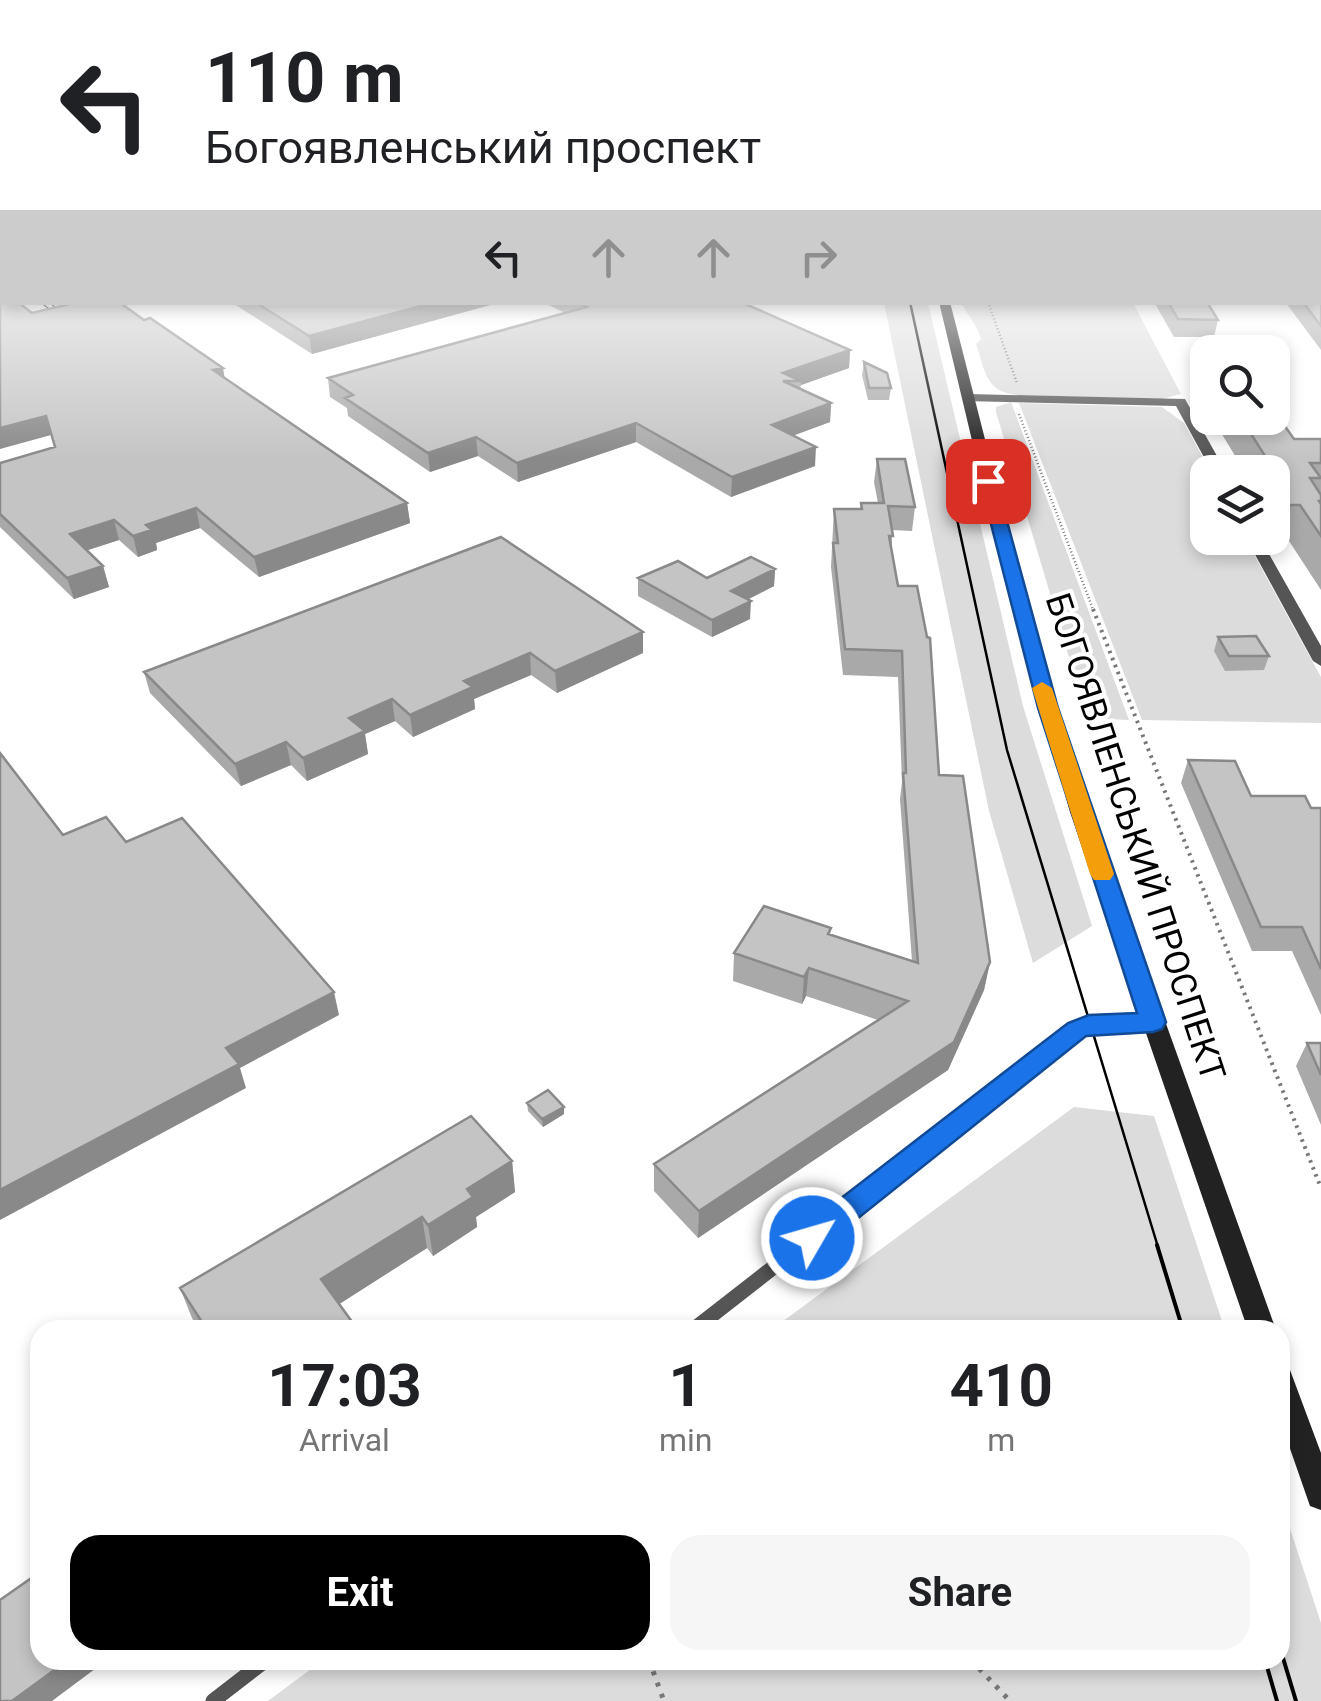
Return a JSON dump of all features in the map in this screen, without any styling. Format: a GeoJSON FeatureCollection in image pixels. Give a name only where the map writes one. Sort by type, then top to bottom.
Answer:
{"type":"FeatureCollection","features":[{"type":"Feature","properties":{"kind":"main road","name":"БОГОЯВЛЕНСЬКИЙ ПРОСПЕКТ"},"geometry":{"type":"LineString","coordinates":[[945,305],[1048,708],[1258,1320]]}},
{"type":"Feature","properties":{"kind":"main road"},"geometry":{"type":"LineString","coordinates":[[1290,1408],[1321,1495]]}},
{"type":"Feature","properties":{"kind":"street"},"geometry":{"type":"LineString","coordinates":[[969,398],[1180,402],[1210,455]]}},
{"type":"Feature","properties":{"kind":"street"},"geometry":{"type":"LineString","coordinates":[[1262,555],[1321,661]]}},
{"type":"Feature","properties":{"kind":"street"},"geometry":{"type":"LineString","coordinates":[[1298,623],[1321,622]]}},
{"type":"Feature","properties":{"kind":"lane"},"geometry":{"type":"LineString","coordinates":[[706,1320],[1077,1030],[1089,1024],[1153,1022]]}},
{"type":"Feature","properties":{"kind":"lane"},"geometry":{"type":"LineString","coordinates":[[213,1701],[253,1670]]}},
{"type":"Feature","properties":{"kind":"path"},"geometry":{"type":"LineString","coordinates":[[989,305],[1021,394],[1014,402],[1321,1188]]}},
{"type":"Feature","properties":{"kind":"path"},"geometry":{"type":"LineString","coordinates":[[653,1670],[664,1701]]}},
{"type":"Feature","properties":{"kind":"path"},"geometry":{"type":"LineString","coordinates":[[981,1670],[1010,1701]]}},
{"type":"Feature","properties":{"kind":"shaded area"},"geometry":{"type":"Polygon","coordinates":[[[884,305],[928,305],[1023,706],[1092,926],[1033,963],[989,811],[884,305]]]}},
{"type":"Feature","properties":{"kind":"shaded area"},"geometry":{"type":"Polygon","coordinates":[[[963,305],[1134,305],[1181,394],[1162,399],[1006,393],[992,384],[984,371],[976,328],[963,305]]]}},
{"type":"Feature","properties":{"kind":"shaded area"},"geometry":{"type":"Polygon","coordinates":[[[1011,402],[1129,720],[1087,718],[996,412],[996,407],[1011,402]]]}},
{"type":"Feature","properties":{"kind":"shaded area"},"geometry":{"type":"Polygon","coordinates":[[[1019,403],[1162,407],[1184,423],[1202,455],[1190,455],[1190,555],[1254,555],[1321,677],[1321,723],[1142,720],[1019,403]]]}},
{"type":"Feature","properties":{"kind":"shaded area"},"geometry":{"type":"Polygon","coordinates":[[[1074,1107],[1154,1116],[1222,1320],[785,1320],[1074,1107]]]}},
{"type":"Feature","properties":{"kind":"shaded area"},"geometry":{"type":"Polygon","coordinates":[[[1290,1528],[1321,1623],[1321,1701],[268,1701],[310,1670],[1290,1670],[1290,1528]]]}},
{"type":"Feature","properties":{"kind":"building"},"geometry":{"type":"Polygon","coordinates":[[[0,305],[22,305],[32,313],[65,305],[123,305],[144,320],[150,318],[223,368],[213,370],[407,503],[254,557],[196,508],[146,525],[152,530],[133,536],[114,520],[70,534],[103,566],[67,578],[0,514],[0,463],[55,447],[46,416],[0,428],[0,305]]]}},
{"type":"Feature","properties":{"kind":"building"},"geometry":{"type":"Polygon","coordinates":[[[260,305],[425,305],[309,336],[260,305]]]}},
{"type":"Feature","properties":{"kind":"building"},"geometry":{"type":"Polygon","coordinates":[[[583,305],[748,305],[850,350],[783,373],[801,381],[783,381],[831,403],[772,425],[816,447],[732,477],[636,423],[517,463],[476,437],[428,453],[345,398],[353,395],[328,378],[587,307],[583,305]]]}},
{"type":"Feature","properties":{"kind":"building"},"geometry":{"type":"Polygon","coordinates":[[[1170,305],[1209,305],[1218,320],[1178,319],[1170,305]]]}},
{"type":"Feature","properties":{"kind":"building"},"geometry":{"type":"Polygon","coordinates":[[[1305,305],[1321,305],[1321,326],[1305,305]]]}},
{"type":"Feature","properties":{"kind":"building"},"geometry":{"type":"Polygon","coordinates":[[[864,362],[887,373],[891,388],[869,388],[864,362]]]}},
{"type":"Feature","properties":{"kind":"building"},"geometry":{"type":"Polygon","coordinates":[[[1290,433],[1294,439],[1321,439],[1321,463],[1310,463],[1321,478],[1310,478],[1321,495],[1321,536],[1300,505],[1290,505],[1290,455],[1264,455],[1252,435],[1290,433]]]}},
{"type":"Feature","properties":{"kind":"building"},"geometry":{"type":"Polygon","coordinates":[[[877,459],[905,459],[915,507],[888,506],[893,536],[889,536],[898,586],[917,586],[930,638],[939,775],[963,776],[990,962],[954,1042],[699,1211],[654,1164],[908,1001],[809,968],[804,977],[734,953],[764,906],[831,928],[828,934],[918,963],[903,773],[902,651],[845,649],[833,543],[838,543],[834,509],[862,509],[861,503],[884,503],[877,459]]]}},
{"type":"Feature","properties":{"kind":"building"},"geometry":{"type":"Polygon","coordinates":[[[501,537],[643,632],[555,671],[530,653],[464,681],[473,687],[410,715],[392,699],[349,718],[365,731],[303,758],[286,742],[235,764],[144,672],[501,537]]]}},
{"type":"Feature","properties":{"kind":"building"},"geometry":{"type":"Polygon","coordinates":[[[751,557],[775,569],[731,591],[751,601],[712,620],[638,578],[678,561],[707,578],[751,557]]]}},
{"type":"Feature","properties":{"kind":"building"},"geometry":{"type":"Polygon","coordinates":[[[1256,636],[1269,656],[1229,656],[1218,637],[1256,636]]]}},
{"type":"Feature","properties":{"kind":"building"},"geometry":{"type":"Polygon","coordinates":[[[0,753],[63,835],[106,817],[126,842],[182,818],[334,992],[226,1048],[239,1064],[0,1190],[0,753]]]}},
{"type":"Feature","properties":{"kind":"building"},"geometry":{"type":"Polygon","coordinates":[[[1188,760],[1235,761],[1251,796],[1305,796],[1311,808],[1321,808],[1321,969],[1302,927],[1261,927],[1188,760]]]}},
{"type":"Feature","properties":{"kind":"building"},"geometry":{"type":"Polygon","coordinates":[[[1307,1043],[1321,1043],[1321,1075],[1307,1043]]]}},
{"type":"Feature","properties":{"kind":"building"},"geometry":{"type":"Polygon","coordinates":[[[548,1090],[564,1107],[542,1119],[527,1103],[548,1090]]]}},
{"type":"Feature","properties":{"kind":"building"},"geometry":{"type":"Polygon","coordinates":[[[471,1116],[512,1161],[467,1189],[473,1197],[428,1225],[422,1217],[321,1279],[351,1320],[201,1320],[180,1288],[471,1116]]]}},
{"type":"Feature","properties":{"kind":"building"},"geometry":{"type":"Polygon","coordinates":[[[30,1579],[30,1670],[54,1670],[12,1701],[0,1701],[0,1600],[30,1579]]]}},
{"type":"Feature","properties":{"kind":"tram line"},"geometry":{"type":"LineString","coordinates":[[911,305],[1007,750],[1158,1247]]}},
{"type":"Feature","properties":{"kind":"tram line"},"geometry":{"type":"LineString","coordinates":[[1157,1245],[1180,1320]]}},
{"type":"Feature","properties":{"kind":"tram line"},"geometry":{"type":"LineString","coordinates":[[1268,1670],[1277,1701]]}},
{"type":"Feature","properties":{"kind":"tram line"},"geometry":{"type":"LineString","coordinates":[[1287,1670],[1296,1701]]}},
{"type":"Feature","properties":{"kind":"railway"},"geometry":{"type":"LineString","coordinates":[[48,305],[77,326]]}},
{"type":"Feature","properties":{"kind":"slow traffic"},"geometry":{"type":"LineString","coordinates":[[1042,688],[1102,874]]}},
{"type":"Feature","properties":{"kind":"route"},"geometry":{"type":"LineString","coordinates":[[812,1238],[1077,1030],[1089,1024],[1153,1022],[1048,708],[988,481]]}}]}
